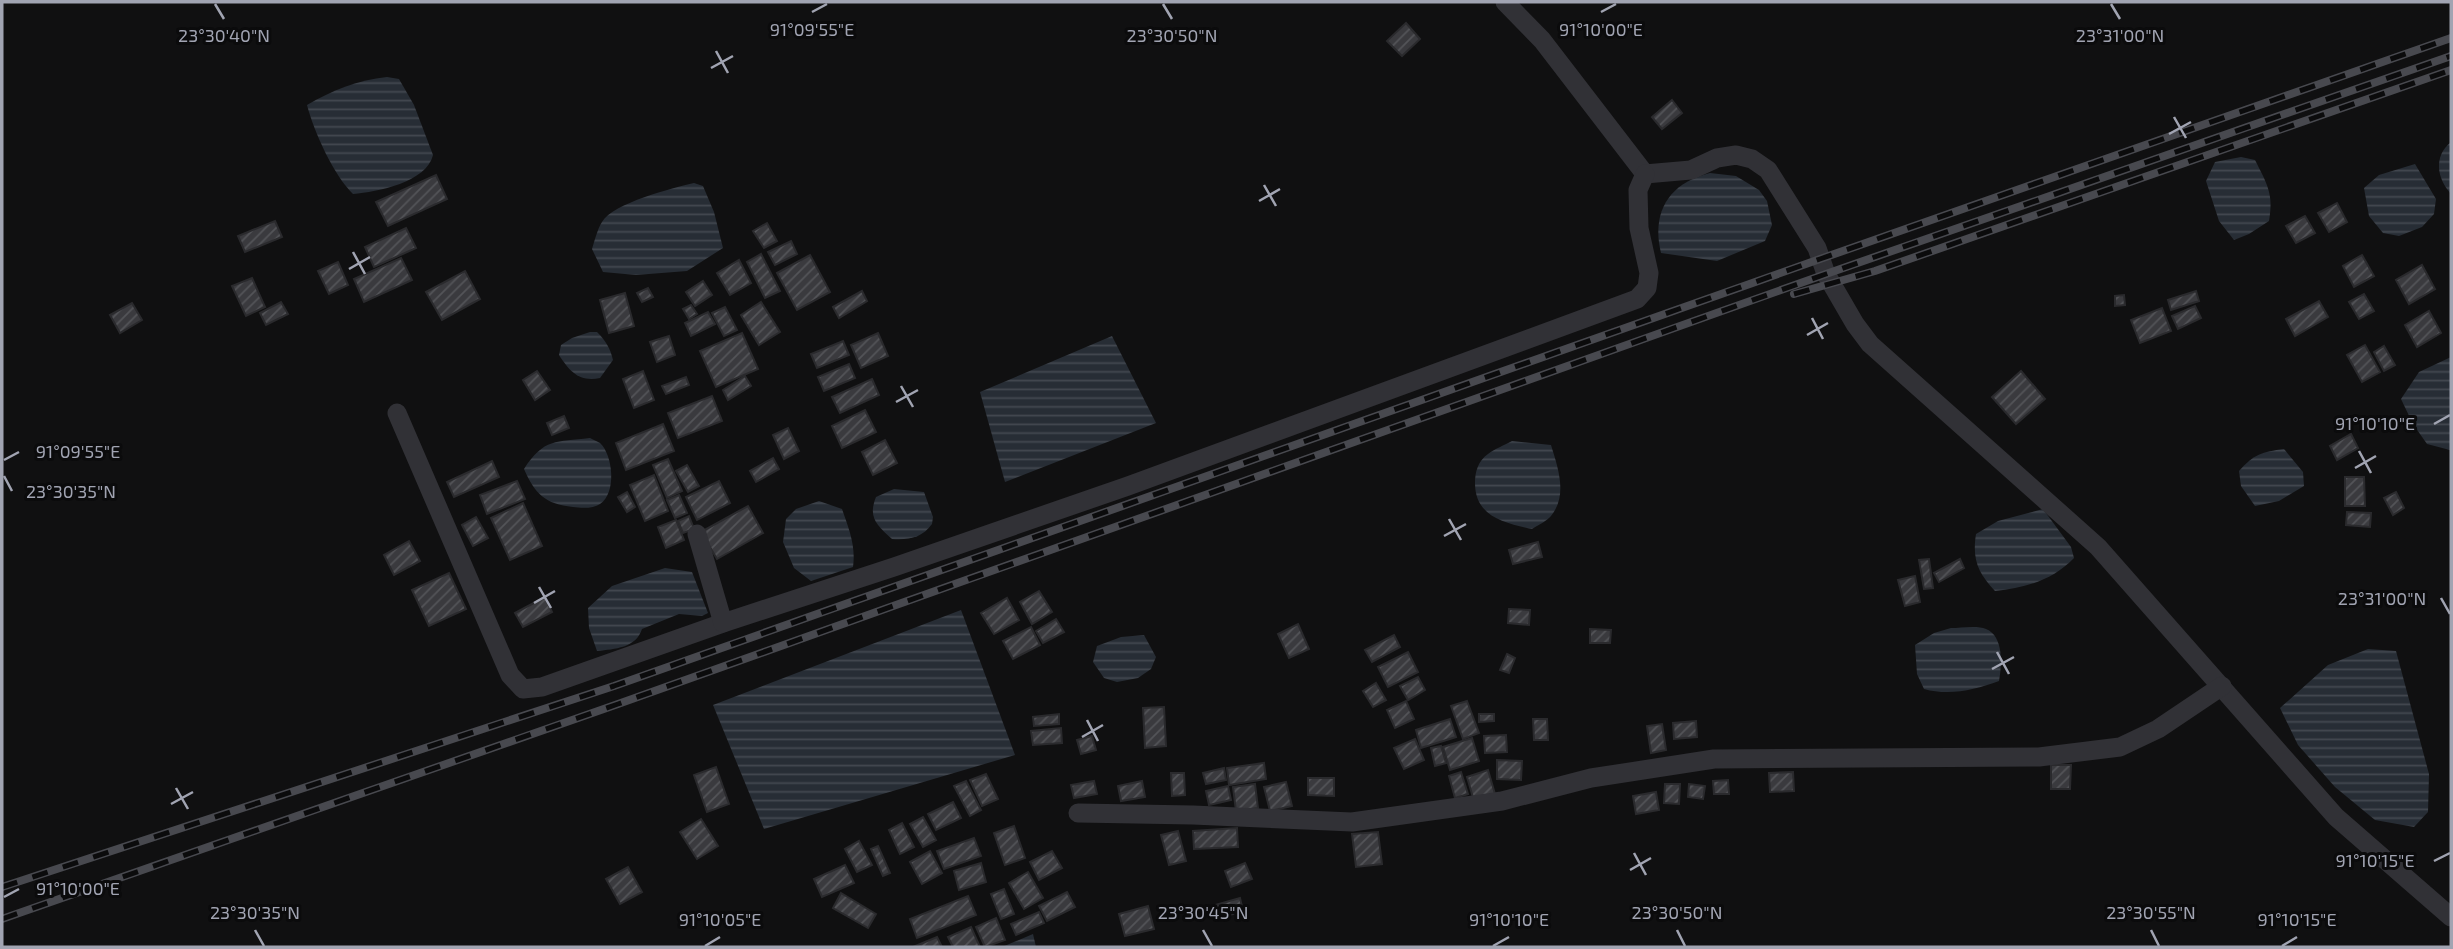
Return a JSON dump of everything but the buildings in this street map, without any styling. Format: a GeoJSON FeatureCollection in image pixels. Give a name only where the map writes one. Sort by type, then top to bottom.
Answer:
{"type":"FeatureCollection","features":[{"type":"Feature","properties":{"kind":"street"},"geometry":{"type":"LineString","coordinates":[[1505,2],[1542,40],[1645,174]]}},
{"type":"Feature","properties":{"kind":"street"},"geometry":{"type":"LineString","coordinates":[[1645,174],[1690,170],[1736,155],[1752,159],[1768,170],[1816,248],[1826,274],[1855,324],[1870,344],[2098,547],[2336,817],[2451,917]]}},
{"type":"Feature","properties":{"kind":"street"},"geometry":{"type":"LineString","coordinates":[[397,413],[510,675],[523,690],[542,687],[1128,486],[1637,299],[1647,288],[1649,273],[1639,228],[1638,190],[1645,174]]}},
{"type":"Feature","properties":{"kind":"street"},"geometry":{"type":"LineString","coordinates":[[697,534],[723,623]]}},
{"type":"Feature","properties":{"kind":"street"},"geometry":{"type":"LineString","coordinates":[[1078,813],[1352,822],[1502,801],[1591,778],[1714,759],[2039,757],[2120,747],[2158,729],[2222,686]]}},
{"type":"Feature","properties":{"kind":"shaded area"},"geometry":{"type":"Polygon","coordinates":[[[387,77],[399,79],[414,105],[433,155],[429,164],[411,179],[387,188],[353,194],[325,153],[307,105],[346,86],[387,77]]]}},
{"type":"Feature","properties":{"kind":"shaded area"},"geometry":{"type":"Polygon","coordinates":[[[2451,142],[2451,194],[2440,175],[2439,161],[2451,142]]]}},
{"type":"Feature","properties":{"kind":"shaded area"},"geometry":{"type":"Polygon","coordinates":[[[2241,157],[2255,160],[2271,203],[2269,221],[2234,240],[2219,221],[2206,181],[2215,162],[2241,157]]]}},
{"type":"Feature","properties":{"kind":"shaded area"},"geometry":{"type":"Polygon","coordinates":[[[2415,164],[2436,199],[2434,214],[2422,227],[2399,236],[2383,233],[2369,216],[2364,188],[2379,175],[2415,164]]]}},
{"type":"Feature","properties":{"kind":"shaded area"},"geometry":{"type":"Polygon","coordinates":[[[1710,173],[1736,176],[1759,190],[1767,201],[1772,225],[1765,241],[1717,261],[1661,253],[1659,225],[1666,201],[1684,184],[1710,173]]]}},
{"type":"Feature","properties":{"kind":"shaded area"},"geometry":{"type":"Polygon","coordinates":[[[694,183],[703,186],[714,212],[723,248],[687,271],[636,275],[603,272],[592,249],[600,225],[608,215],[644,197],[694,183]]]}},
{"type":"Feature","properties":{"kind":"shaded area"},"geometry":{"type":"Polygon","coordinates":[[[590,332],[597,332],[603,338],[613,360],[600,378],[593,379],[576,374],[559,355],[561,345],[590,332]]]}},
{"type":"Feature","properties":{"kind":"shaded area"},"geometry":{"type":"Polygon","coordinates":[[[1112,336],[1156,423],[1005,482],[980,392],[1112,336]]]}},
{"type":"Feature","properties":{"kind":"shaded area"},"geometry":{"type":"Polygon","coordinates":[[[2451,357],[2450,450],[2427,444],[2413,424],[2401,399],[2419,372],[2451,357]]]}},
{"type":"Feature","properties":{"kind":"shaded area"},"geometry":{"type":"Polygon","coordinates":[[[590,438],[600,443],[608,456],[611,483],[605,499],[597,506],[583,508],[563,506],[542,496],[532,485],[524,469],[531,459],[552,443],[590,438]]]}},
{"type":"Feature","properties":{"kind":"shaded area"},"geometry":{"type":"Polygon","coordinates":[[[1512,441],[1551,445],[1559,472],[1560,490],[1556,508],[1549,518],[1532,529],[1493,516],[1480,504],[1476,494],[1476,475],[1482,460],[1490,452],[1512,441]]]}},
{"type":"Feature","properties":{"kind":"shaded area"},"geometry":{"type":"Polygon","coordinates":[[[2284,449],[2303,472],[2304,486],[2279,501],[2255,506],[2241,486],[2239,471],[2259,455],[2284,449]]]}},
{"type":"Feature","properties":{"kind":"shaded area"},"geometry":{"type":"Polygon","coordinates":[[[894,489],[924,492],[933,517],[932,524],[924,532],[909,538],[892,539],[878,525],[873,515],[876,497],[894,489]]]}},
{"type":"Feature","properties":{"kind":"shaded area"},"geometry":{"type":"Polygon","coordinates":[[[819,501],[842,509],[853,545],[854,559],[853,567],[811,581],[794,568],[783,542],[786,519],[796,509],[819,501]]]}},
{"type":"Feature","properties":{"kind":"shaded area"},"geometry":{"type":"Polygon","coordinates":[[[2043,509],[2071,547],[2074,558],[2057,572],[2038,582],[1995,591],[1978,565],[1976,534],[1998,521],[2043,509]]]}},
{"type":"Feature","properties":{"kind":"shaded area"},"geometry":{"type":"Polygon","coordinates":[[[665,568],[692,572],[708,613],[702,616],[679,614],[642,629],[630,644],[597,651],[589,628],[588,608],[612,586],[665,568]]]}},
{"type":"Feature","properties":{"kind":"shaded area"},"geometry":{"type":"Polygon","coordinates":[[[961,610],[1015,755],[764,829],[713,705],[961,610]]]}},
{"type":"Feature","properties":{"kind":"shaded area"},"geometry":{"type":"Polygon","coordinates":[[[1978,627],[1992,633],[1999,645],[1999,681],[1962,691],[1924,689],[1917,674],[1915,645],[1934,633],[1951,628],[1978,627]]]}},
{"type":"Feature","properties":{"kind":"shaded area"},"geometry":{"type":"Polygon","coordinates":[[[1144,635],[1156,657],[1151,669],[1138,678],[1117,682],[1104,678],[1093,662],[1097,646],[1121,637],[1144,635]]]}},
{"type":"Feature","properties":{"kind":"shaded area"},"geometry":{"type":"Polygon","coordinates":[[[2368,649],[2396,651],[2429,774],[2428,812],[2414,827],[2375,820],[2335,787],[2298,745],[2280,708],[2328,665],[2368,649]]]}},
{"type":"Feature","properties":{"kind":"shaded area"},"geometry":{"type":"Polygon","coordinates":[[[1033,934],[1036,947],[1002,947],[1033,934]]]}},
{"type":"Feature","properties":{"kind":"railway"},"geometry":{"type":"LineString","coordinates":[[2,887],[614,686],[2451,38]]}},
{"type":"Feature","properties":{"kind":"railway"},"geometry":{"type":"LineString","coordinates":[[2,919],[618,704],[1826,274],[2451,56]]}},
{"type":"Feature","properties":{"kind":"railway"},"geometry":{"type":"LineString","coordinates":[[1794,294],[1875,271],[2451,70]]}}]}
